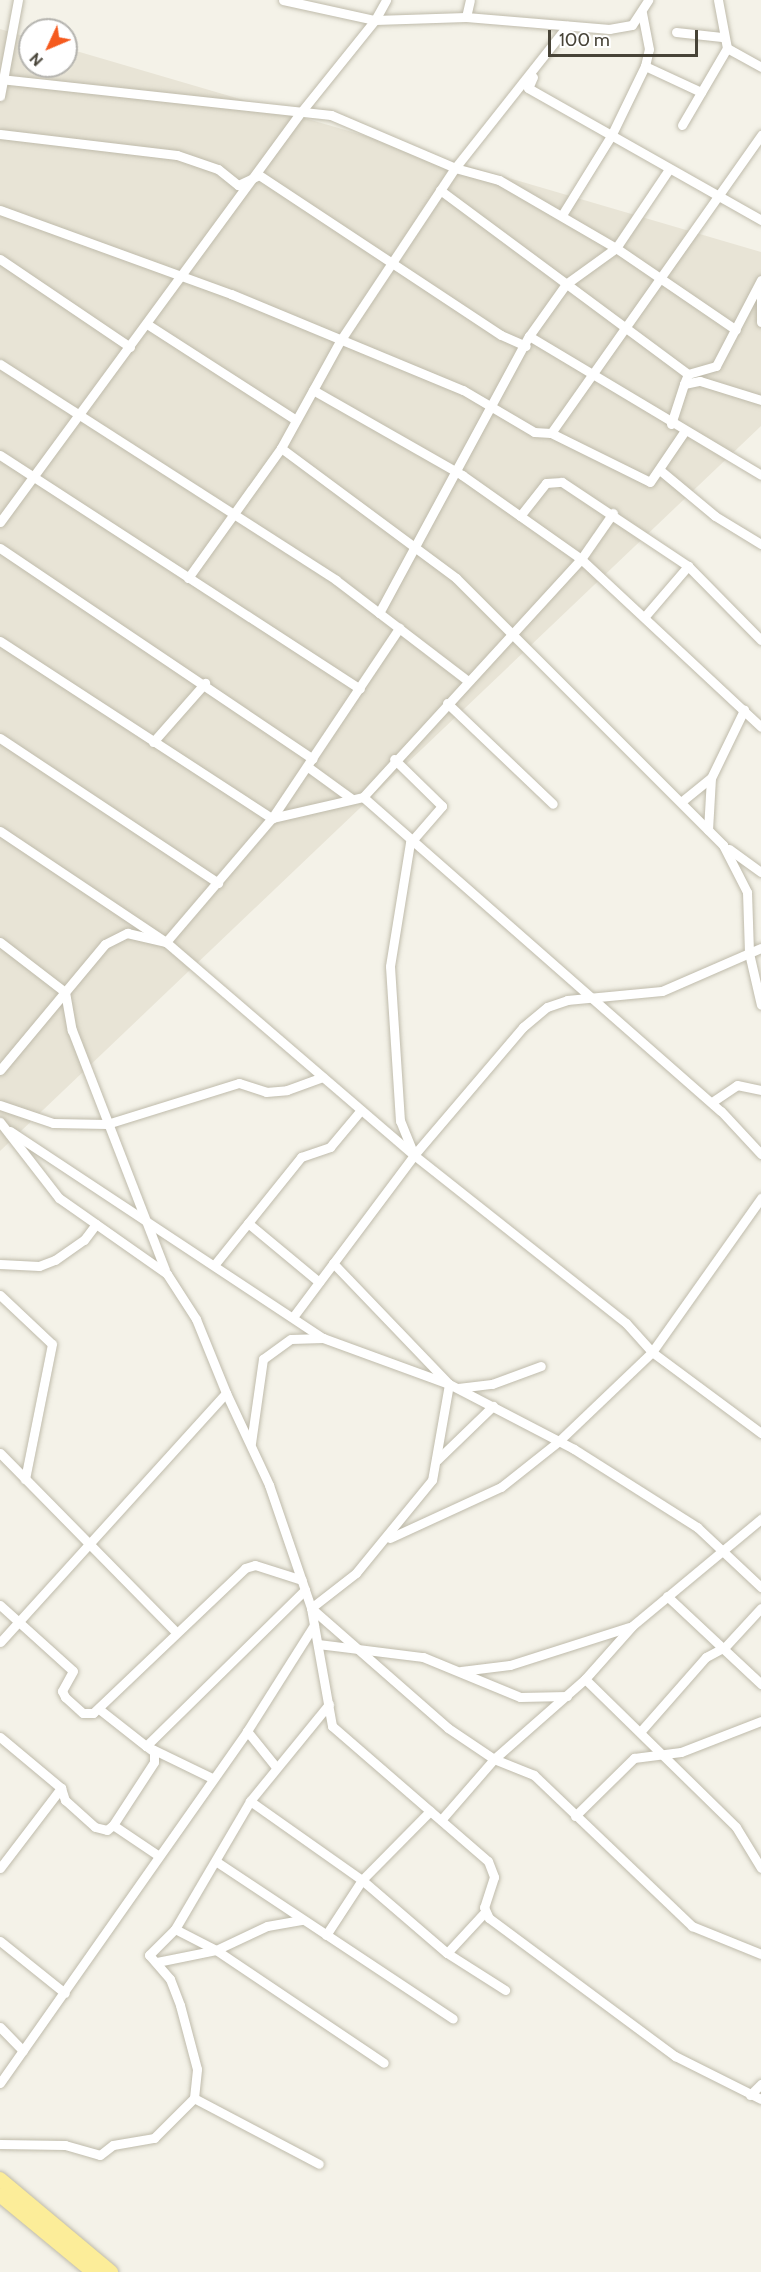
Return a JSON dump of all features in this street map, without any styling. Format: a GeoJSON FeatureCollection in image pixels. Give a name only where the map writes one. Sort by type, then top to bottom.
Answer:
{"type":"FeatureCollection","features":[{"type":"Feature","properties":{"kind":"main road"},"geometry":{"type":"LineString","coordinates":[[0,2179],[111,2272]]}},
{"type":"Feature","properties":{"kind":"main road"},"geometry":{"type":"LineString","coordinates":[[0,2195],[93,2272]]}},
{"type":"Feature","properties":{"kind":"street"},"geometry":{"type":"LineString","coordinates":[[0,96],[18,0]]}},
{"type":"Feature","properties":{"kind":"street"},"geometry":{"type":"LineString","coordinates":[[284,0],[375,20],[466,17],[567,27],[632,25],[646,32]]}},
{"type":"Feature","properties":{"kind":"street"},"geometry":{"type":"LineString","coordinates":[[0,522],[259,175],[301,112],[375,20],[386,0]]}},
{"type":"Feature","properties":{"kind":"street"},"geometry":{"type":"LineString","coordinates":[[466,17],[470,0]]}},
{"type":"Feature","properties":{"kind":"street"},"geometry":{"type":"LineString","coordinates":[[632,25],[642,13],[648,0]]}},
{"type":"Feature","properties":{"kind":"street"},"geometry":{"type":"LineString","coordinates":[[718,0],[722,37],[727,48],[761,67]]}},
{"type":"Feature","properties":{"kind":"street"},"geometry":{"type":"LineString","coordinates":[[562,215],[611,136],[645,66],[646,32],[642,13]]}},
{"type":"Feature","properties":{"kind":"street"},"geometry":{"type":"LineString","coordinates":[[188,578],[281,448],[340,341],[455,168],[567,27]]}},
{"type":"Feature","properties":{"kind":"street"},"geometry":{"type":"LineString","coordinates":[[676,32],[722,37]]}},
{"type":"Feature","properties":{"kind":"street"},"geometry":{"type":"LineString","coordinates":[[682,125],[727,48]]}},
{"type":"Feature","properties":{"kind":"street"},"geometry":{"type":"LineString","coordinates":[[544,56],[528,88],[611,136],[716,192],[761,220]]}},
{"type":"Feature","properties":{"kind":"street"},"geometry":{"type":"LineString","coordinates":[[645,66],[701,92]]}},
{"type":"Feature","properties":{"kind":"street"},"geometry":{"type":"LineString","coordinates":[[2,79],[331,115],[455,168],[499,180],[616,248],[736,330]]}},
{"type":"Feature","properties":{"kind":"street"},"geometry":{"type":"LineString","coordinates":[[0,134],[177,155],[218,169],[238,184],[259,175]]}},
{"type":"Feature","properties":{"kind":"street"},"geometry":{"type":"LineString","coordinates":[[551,433],[591,373],[661,280],[716,192],[760,138]]}},
{"type":"Feature","properties":{"kind":"street"},"geometry":{"type":"LineString","coordinates":[[379,613],[487,405],[528,341],[566,284],[616,248],[669,168]]}},
{"type":"Feature","properties":{"kind":"street"},"geometry":{"type":"LineString","coordinates":[[259,175],[501,335],[528,341],[591,373],[684,432],[761,476]]}},
{"type":"Feature","properties":{"kind":"street"},"geometry":{"type":"LineString","coordinates":[[440,190],[688,374]]}},
{"type":"Feature","properties":{"kind":"street"},"geometry":{"type":"LineString","coordinates":[[0,210],[182,276],[340,341],[487,405],[534,432],[551,433],[650,482],[661,471],[684,432]]}},
{"type":"Feature","properties":{"kind":"street"},"geometry":{"type":"LineString","coordinates":[[0,259],[130,347]]}},
{"type":"Feature","properties":{"kind":"street"},"geometry":{"type":"LineString","coordinates":[[688,374],[716,366],[761,280]]}},
{"type":"Feature","properties":{"kind":"street"},"geometry":{"type":"LineString","coordinates":[[761,288],[761,322]]}},
{"type":"Feature","properties":{"kind":"street"},"geometry":{"type":"LineString","coordinates":[[147,324],[296,420]]}},
{"type":"Feature","properties":{"kind":"street"},"geometry":{"type":"LineString","coordinates":[[0,364],[233,514],[379,613],[467,680]]}},
{"type":"Feature","properties":{"kind":"street"},"geometry":{"type":"LineString","coordinates":[[671,424],[688,374]]}},
{"type":"Feature","properties":{"kind":"street"},"geometry":{"type":"LineString","coordinates":[[684,384],[700,381],[761,400]]}},
{"type":"Feature","properties":{"kind":"street"},"geometry":{"type":"LineString","coordinates":[[313,390],[454,470],[581,559],[646,615],[761,727]]}},
{"type":"Feature","properties":{"kind":"street"},"geometry":{"type":"LineString","coordinates":[[281,448],[413,545],[514,634],[723,845],[761,872]]}},
{"type":"Feature","properties":{"kind":"street"},"geometry":{"type":"LineString","coordinates":[[0,455],[360,689]]}},
{"type":"Feature","properties":{"kind":"street"},"geometry":{"type":"LineString","coordinates":[[661,471],[715,516],[761,544]]}},
{"type":"Feature","properties":{"kind":"street"},"geometry":{"type":"LineString","coordinates":[[520,516],[554,478],[613,513],[688,566],[761,640]]}},
{"type":"Feature","properties":{"kind":"street"},"geometry":{"type":"LineString","coordinates":[[0,641],[272,818],[363,796],[394,759],[467,680],[514,634],[581,559],[613,513]]}},
{"type":"Feature","properties":{"kind":"street"},"geometry":{"type":"LineString","coordinates":[[0,548],[205,683],[310,763],[352,799]]}},
{"type":"Feature","properties":{"kind":"street"},"geometry":{"type":"LineString","coordinates":[[646,615],[688,566]]}},
{"type":"Feature","properties":{"kind":"street"},"geometry":{"type":"LineString","coordinates":[[166,942],[272,818],[399,628]]}},
{"type":"Feature","properties":{"kind":"street"},"geometry":{"type":"LineString","coordinates":[[153,742],[205,683]]}},
{"type":"Feature","properties":{"kind":"street"},"geometry":{"type":"LineString","coordinates":[[447,703],[553,804]]}},
{"type":"Feature","properties":{"kind":"street"},"geometry":{"type":"LineString","coordinates":[[708,830],[711,778],[744,710]]}},
{"type":"Feature","properties":{"kind":"street"},"geometry":{"type":"LineString","coordinates":[[0,738],[218,883]]}},
{"type":"Feature","properties":{"kind":"street"},"geometry":{"type":"LineString","coordinates":[[394,759],[442,806],[410,843],[390,966],[400,1121],[414,1155]]}},
{"type":"Feature","properties":{"kind":"street"},"geometry":{"type":"LineString","coordinates":[[681,802],[711,778]]}},
{"type":"Feature","properties":{"kind":"street"},"geometry":{"type":"LineString","coordinates":[[363,796],[410,843],[711,1102],[761,1154]]}},
{"type":"Feature","properties":{"kind":"street"},"geometry":{"type":"LineString","coordinates":[[0,831],[166,942],[414,1155],[610,1310],[651,1352],[761,1434]]}},
{"type":"Feature","properties":{"kind":"street"},"geometry":{"type":"LineString","coordinates":[[723,845],[747,892],[749,953],[761,1005]]}},
{"type":"Feature","properties":{"kind":"street"},"geometry":{"type":"LineString","coordinates":[[0,1070],[65,992],[115,937],[127,933],[166,942]]}},
{"type":"Feature","properties":{"kind":"street"},"geometry":{"type":"LineString","coordinates":[[0,942],[65,992],[72,1030],[140,1213],[167,1275],[196,1319],[226,1393],[251,1443],[304,1585],[311,1608],[332,1726],[340,1736],[441,1820],[492,1868],[485,1912],[447,1953]]}},
{"type":"Feature","properties":{"kind":"street"},"geometry":{"type":"LineString","coordinates":[[293,1317],[414,1155],[523,1027],[547,1007],[590,998],[662,991],[761,948]]}},
{"type":"Feature","properties":{"kind":"street"},"geometry":{"type":"LineString","coordinates":[[0,1105],[53,1123],[107,1124],[239,1083],[266,1092],[287,1090],[324,1077]]}},
{"type":"Feature","properties":{"kind":"street"},"geometry":{"type":"LineString","coordinates":[[711,1102],[737,1085],[761,1090]]}},
{"type":"Feature","properties":{"kind":"street"},"geometry":{"type":"LineString","coordinates":[[215,1264],[301,1157],[330,1147],[361,1110]]}},
{"type":"Feature","properties":{"kind":"street"},"geometry":{"type":"LineString","coordinates":[[2,1124],[140,1213],[323,1338],[453,1386],[560,1441],[697,1527],[761,1587]]}},
{"type":"Feature","properties":{"kind":"street"},"geometry":{"type":"LineString","coordinates":[[2,1124],[59,1198],[167,1275]]}},
{"type":"Feature","properties":{"kind":"street"},"geometry":{"type":"LineString","coordinates":[[385,1540],[501,1487],[560,1441],[651,1352],[761,1198]]}},
{"type":"Feature","properties":{"kind":"street"},"geometry":{"type":"LineString","coordinates":[[248,1223],[319,1282]]}},
{"type":"Feature","properties":{"kind":"street"},"geometry":{"type":"LineString","coordinates":[[0,1264],[39,1266],[55,1260],[84,1240],[96,1224]]}},
{"type":"Feature","properties":{"kind":"street"},"geometry":{"type":"LineString","coordinates":[[333,1263],[453,1386],[492,1384],[541,1366]]}},
{"type":"Feature","properties":{"kind":"street"},"geometry":{"type":"LineString","coordinates":[[0,1295],[52,1344],[25,1479]]}},
{"type":"Feature","properties":{"kind":"street"},"geometry":{"type":"LineString","coordinates":[[251,1443],[263,1359],[291,1339],[323,1338]]}},
{"type":"Feature","properties":{"kind":"street"},"geometry":{"type":"LineString","coordinates":[[311,1608],[385,1540],[420,1500],[437,1460],[453,1386]]}},
{"type":"Feature","properties":{"kind":"street"},"geometry":{"type":"LineString","coordinates":[[0,1642],[90,1546],[226,1393]]}},
{"type":"Feature","properties":{"kind":"street"},"geometry":{"type":"LineString","coordinates":[[437,1460],[493,1406]]}},
{"type":"Feature","properties":{"kind":"street"},"geometry":{"type":"LineString","coordinates":[[0,1453],[176,1632]]}},
{"type":"Feature","properties":{"kind":"street"},"geometry":{"type":"LineString","coordinates":[[441,1820],[494,1759],[585,1679],[632,1626],[761,1519]]}},
{"type":"Feature","properties":{"kind":"street"},"geometry":{"type":"LineString","coordinates":[[0,1605],[18,1624],[73,1671],[62,1691],[65,1697],[83,1713],[99,1708],[245,1568],[255,1565],[304,1585]]}},
{"type":"Feature","properties":{"kind":"street"},"geometry":{"type":"LineString","coordinates":[[147,1746],[304,1585]]}},
{"type":"Feature","properties":{"kind":"street"},"geometry":{"type":"LineString","coordinates":[[667,1596],[725,1647],[761,1684]]}},
{"type":"Feature","properties":{"kind":"street"},"geometry":{"type":"LineString","coordinates":[[311,1608],[414,1701],[494,1759],[523,1766],[692,1926],[761,1954]]}},
{"type":"Feature","properties":{"kind":"street"},"geometry":{"type":"LineString","coordinates":[[640,1732],[706,1657],[725,1647],[761,1608]]}},
{"type":"Feature","properties":{"kind":"street"},"geometry":{"type":"LineString","coordinates":[[0,2083],[247,1731],[314,1625]]}},
{"type":"Feature","properties":{"kind":"street"},"geometry":{"type":"LineString","coordinates":[[461,1671],[510,1665],[632,1626]]}},
{"type":"Feature","properties":{"kind":"street"},"geometry":{"type":"LineString","coordinates":[[318,1644],[423,1657],[520,1697],[567,1696]]}},
{"type":"Feature","properties":{"kind":"street"},"geometry":{"type":"LineString","coordinates":[[585,1679],[736,1827],[761,1868]]}},
{"type":"Feature","properties":{"kind":"street"},"geometry":{"type":"LineString","coordinates":[[0,2144],[65,2145],[100,2155],[113,2145],[154,2138],[194,2098],[197,2069],[180,2005],[157,1962],[149,1955],[175,1929],[218,1862],[250,1801],[329,1704]]}},
{"type":"Feature","properties":{"kind":"street"},"geometry":{"type":"LineString","coordinates":[[0,1737],[61,1788],[65,1800],[95,1827],[107,1830],[113,1825],[154,1762],[154,1752],[99,1708]]}},
{"type":"Feature","properties":{"kind":"street"},"geometry":{"type":"LineString","coordinates":[[575,1816],[634,1758],[663,1755],[761,1721]]}},
{"type":"Feature","properties":{"kind":"street"},"geometry":{"type":"LineString","coordinates":[[247,1731],[276,1767]]}},
{"type":"Feature","properties":{"kind":"street"},"geometry":{"type":"LineString","coordinates":[[147,1746],[212,1778]]}},
{"type":"Feature","properties":{"kind":"street"},"geometry":{"type":"LineString","coordinates":[[0,1868],[61,1788]]}},
{"type":"Feature","properties":{"kind":"street"},"geometry":{"type":"LineString","coordinates":[[250,1801],[362,1880],[447,1953],[505,1990]]}},
{"type":"Feature","properties":{"kind":"street"},"geometry":{"type":"LineString","coordinates":[[326,1935],[362,1880],[430,1811]]}},
{"type":"Feature","properties":{"kind":"street"},"geometry":{"type":"LineString","coordinates":[[113,1825],[159,1856]]}},
{"type":"Feature","properties":{"kind":"street"},"geometry":{"type":"LineString","coordinates":[[218,1862],[453,2019]]}},
{"type":"Feature","properties":{"kind":"street"},"geometry":{"type":"LineString","coordinates":[[485,1912],[604,2008],[675,2056],[761,2099]]}},
{"type":"Feature","properties":{"kind":"street"},"geometry":{"type":"LineString","coordinates":[[157,1962],[216,1950],[267,1926],[302,1920]]}},
{"type":"Feature","properties":{"kind":"street"},"geometry":{"type":"LineString","coordinates":[[175,1929],[216,1950],[384,2063]]}},
{"type":"Feature","properties":{"kind":"street"},"geometry":{"type":"LineString","coordinates":[[0,1941],[65,1993]]}},
{"type":"Feature","properties":{"kind":"street"},"geometry":{"type":"LineString","coordinates":[[0,2027],[23,2051]]}},
{"type":"Feature","properties":{"kind":"street"},"geometry":{"type":"LineString","coordinates":[[750,2095],[761,2084]]}},
{"type":"Feature","properties":{"kind":"street"},"geometry":{"type":"LineString","coordinates":[[750,2095],[761,2093]]}},
{"type":"Feature","properties":{"kind":"street"},"geometry":{"type":"LineString","coordinates":[[194,2098],[319,2164]]}},
{"type":"Feature","properties":{"kind":"shaded area"},"geometry":{"type":"Polygon","coordinates":[[[0,29],[18,34],[18,78],[78,78],[78,52],[761,252],[761,426],[0,1151],[0,29]]]}}]}
